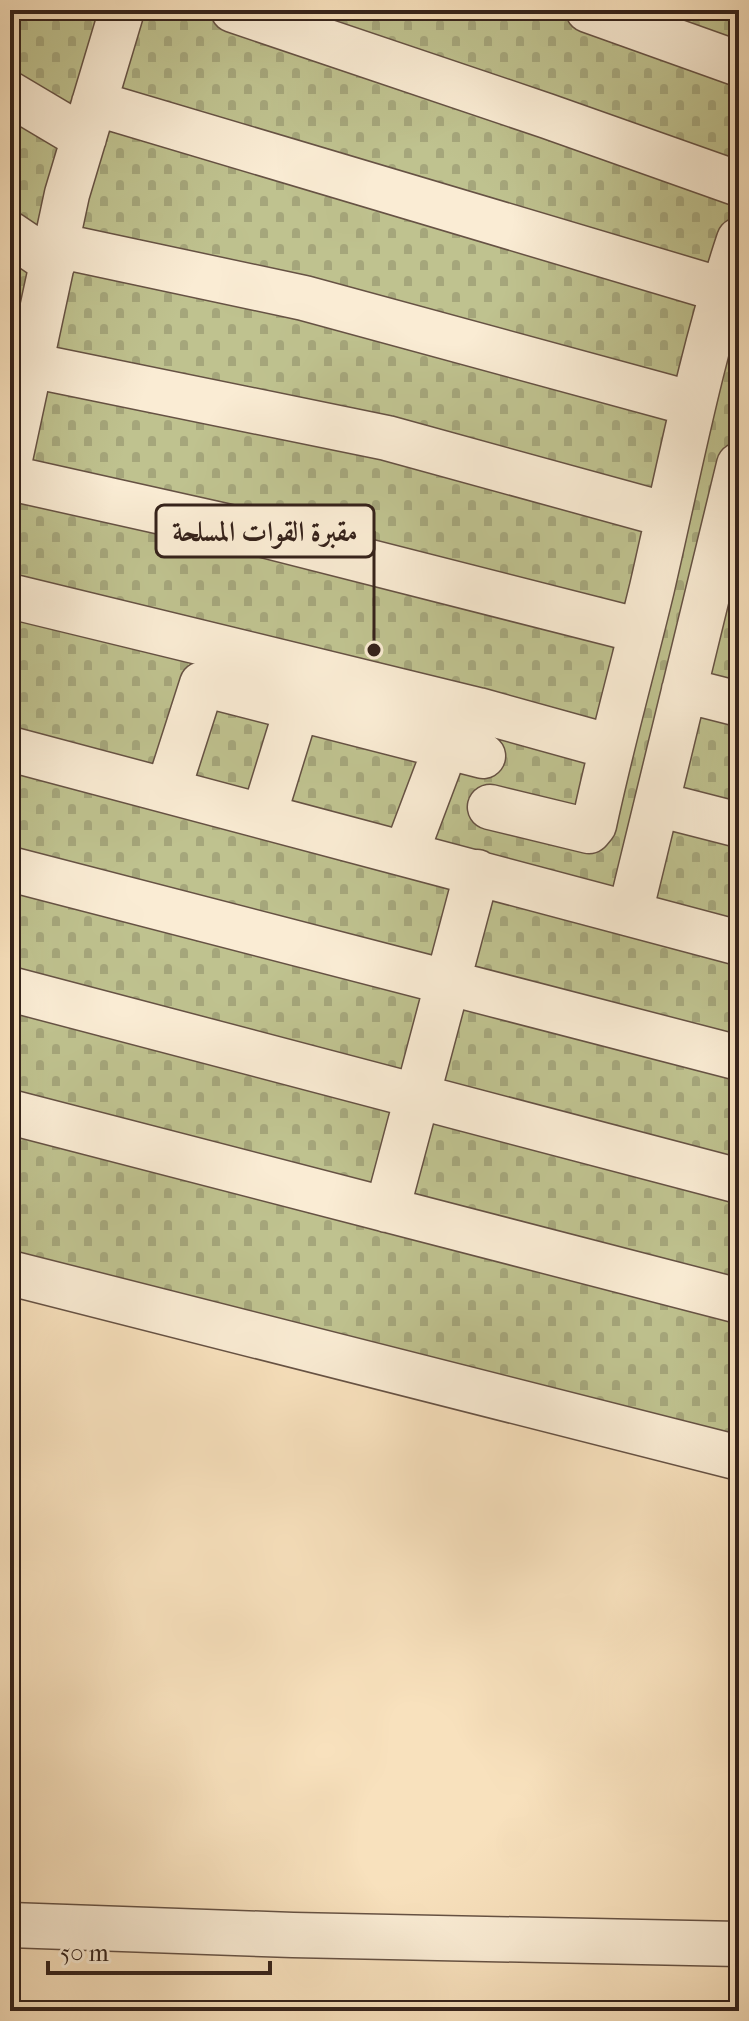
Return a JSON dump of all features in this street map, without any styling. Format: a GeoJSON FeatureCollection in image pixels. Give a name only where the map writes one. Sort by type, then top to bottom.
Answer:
{"type":"FeatureCollection","features":[{"type":"Feature","properties":{"kind":"lane"},"geometry":{"type":"LineString","coordinates":[[233,10],[532,110],[739,184]]}},
{"type":"Feature","properties":{"kind":"lane"},"geometry":{"type":"LineString","coordinates":[[588,10],[739,64]]}},
{"type":"Feature","properties":{"kind":"lane"},"geometry":{"type":"LineString","coordinates":[[10,459],[21,379],[116,12]]}},
{"type":"Feature","properties":{"kind":"lane"},"geometry":{"type":"LineString","coordinates":[[10,94],[89,121],[722,290]]}},
{"type":"Feature","properties":{"kind":"lane"},"geometry":{"type":"LineString","coordinates":[[10,234],[54,254],[304,298],[693,404]]}},
{"type":"Feature","properties":{"kind":"lane"},"geometry":{"type":"LineString","coordinates":[[490,807],[589,831],[594,825],[693,404],[722,290],[739,240]]}},
{"type":"Feature","properties":{"kind":"lane"},"geometry":{"type":"LineString","coordinates":[[21,379],[387,438],[667,515]]}},
{"type":"Feature","properties":{"kind":"lane"},"geometry":{"type":"LineString","coordinates":[[630,913],[684,690],[725,581],[739,465]]}},
{"type":"Feature","properties":{"kind":"lane"},"geometry":{"type":"LineString","coordinates":[[10,478],[252,532],[641,631]]}},
{"type":"Feature","properties":{"kind":"lane"},"geometry":{"type":"LineString","coordinates":[[10,596],[478,710],[611,747]]}},
{"type":"Feature","properties":{"kind":"lane"},"geometry":{"type":"LineString","coordinates":[[168,790],[202,684],[465,751],[406,853]]}},
{"type":"Feature","properties":{"kind":"lane"},"geometry":{"type":"LineString","coordinates":[[684,690],[739,704]]}},
{"type":"Feature","properties":{"kind":"lane"},"geometry":{"type":"LineString","coordinates":[[264,815],[297,708]]}},
{"type":"Feature","properties":{"kind":"lane"},"geometry":{"type":"LineString","coordinates":[[12,759],[168,790],[739,943]]}},
{"type":"Feature","properties":{"kind":"lane"},"geometry":{"type":"LineString","coordinates":[[657,804],[739,825]]}},
{"type":"Feature","properties":{"kind":"lane"},"geometry":{"type":"LineString","coordinates":[[10,869],[739,1058]]}},
{"type":"Feature","properties":{"kind":"lane"},"geometry":{"type":"LineString","coordinates":[[387,1210],[477,872]]}},
{"type":"Feature","properties":{"kind":"lane"},"geometry":{"type":"LineString","coordinates":[[10,989],[739,1181]]}},
{"type":"Feature","properties":{"kind":"lane"},"geometry":{"type":"LineString","coordinates":[[10,1112],[739,1301]]}},
{"type":"Feature","properties":{"kind":"lane"},"geometry":{"type":"LineString","coordinates":[[10,1273],[739,1458]]}},
{"type":"Feature","properties":{"kind":"lane"},"geometry":{"type":"LineString","coordinates":[[10,1925],[293,1935],[739,1944]]}},
{"type":"Feature","properties":{"kind":"green space"},"geometry":{"type":"Polygon","coordinates":[[[10,10],[739,10],[739,1463],[10,1289],[10,10]]]}},
{"type":"Feature","properties":{"kind":"place","name":"مقبرة القوات المسلحة"},"geometry":{"type":"Point","coordinates":[374,650]}}]}
